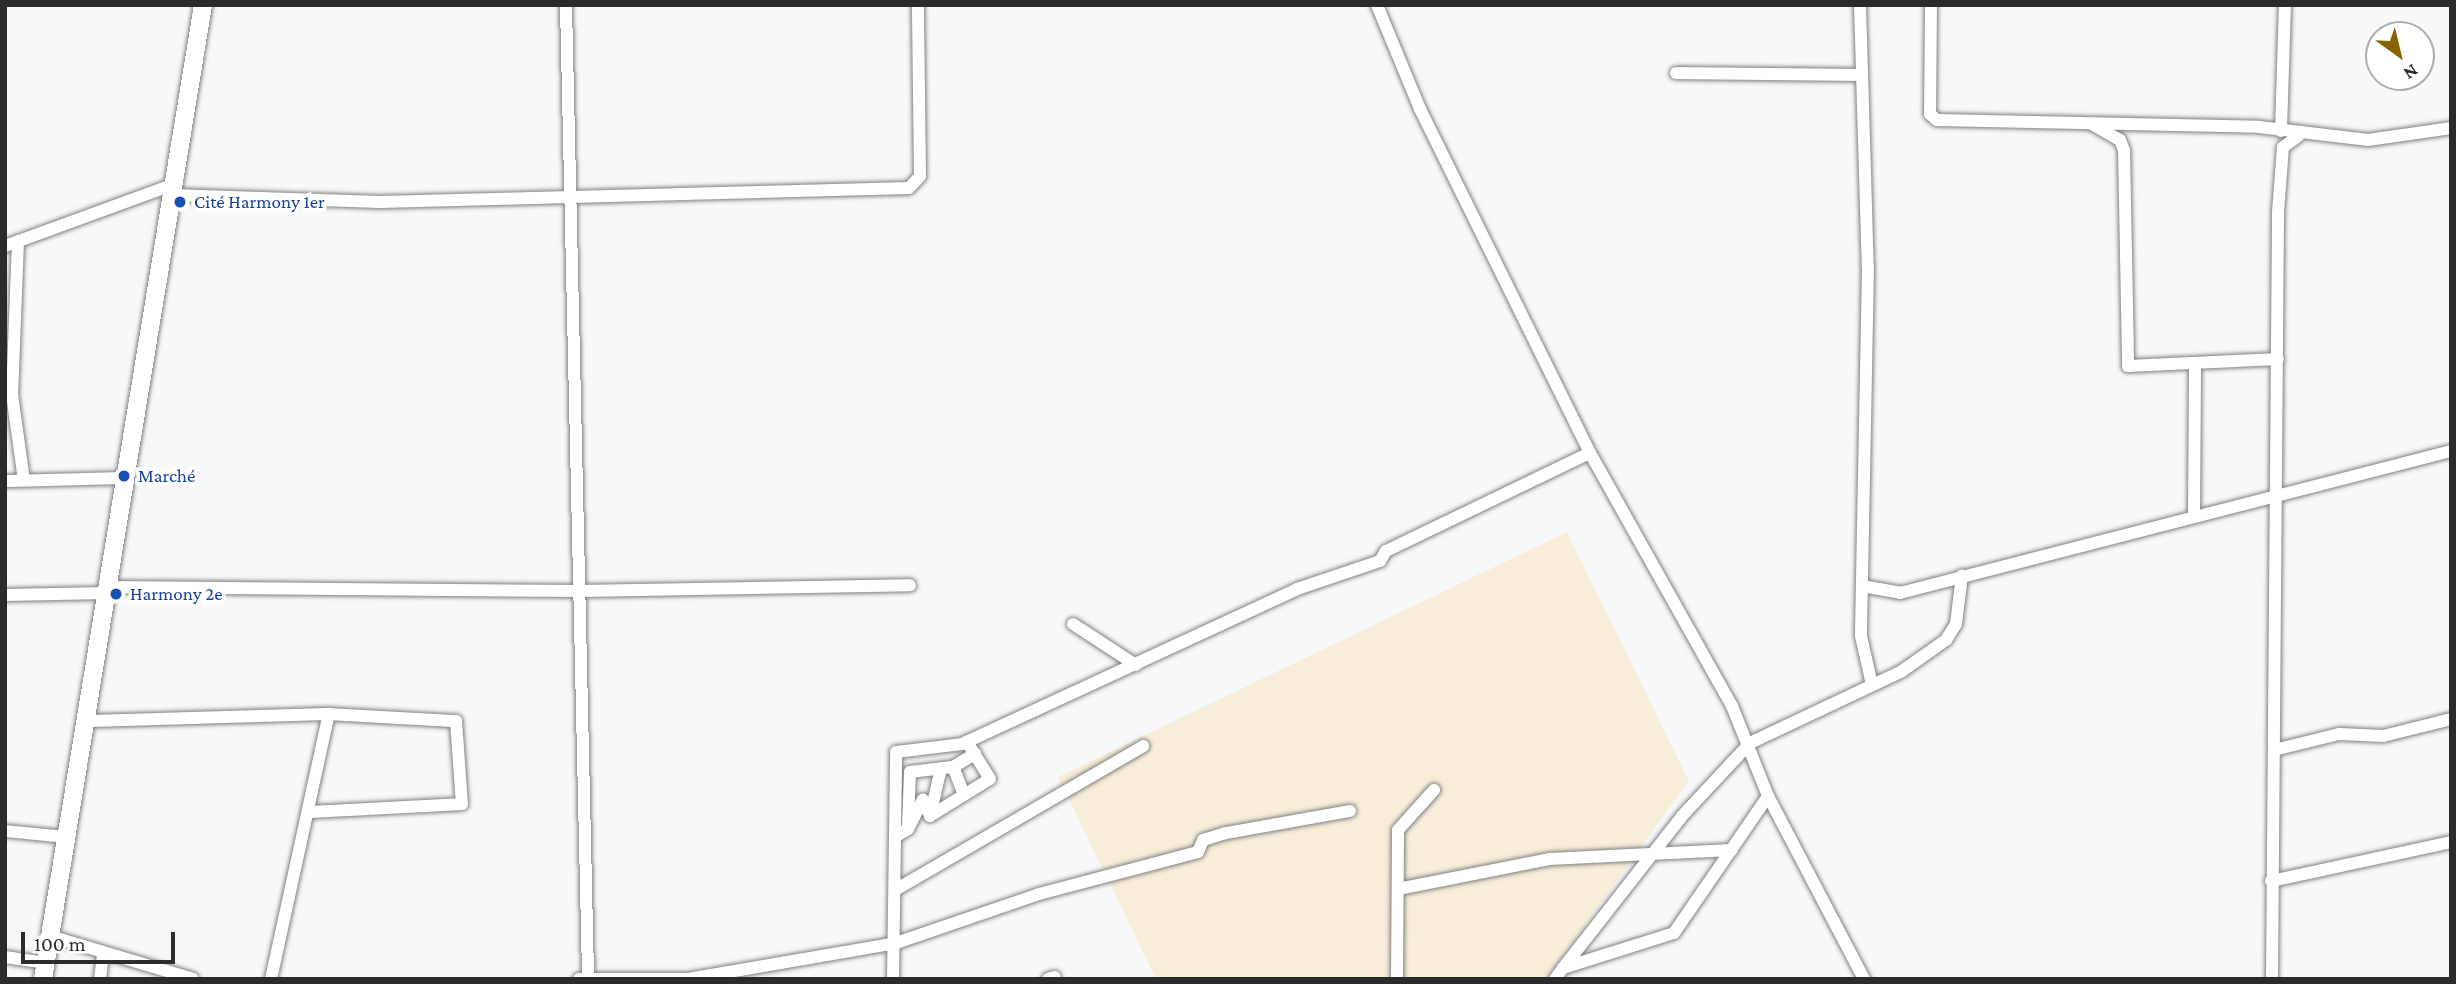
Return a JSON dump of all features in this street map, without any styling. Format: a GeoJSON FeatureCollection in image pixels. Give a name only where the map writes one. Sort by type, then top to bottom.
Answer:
{"type":"FeatureCollection","features":[{"type":"Feature","properties":{"kind":"street"},"geometry":{"type":"LineString","coordinates":[[5,957],[45,971],[65,837],[88,721],[171,190],[204,5]]}},
{"type":"Feature","properties":{"kind":"street"},"geometry":{"type":"LineString","coordinates":[[566,5],[574,197],[583,977],[688,979],[896,943],[1040,894],[1198,852],[1215,837],[1350,811]]}},
{"type":"Feature","properties":{"kind":"street"},"geometry":{"type":"LineString","coordinates":[[5,246],[171,190],[380,202],[915,185],[918,5]]}},
{"type":"Feature","properties":{"kind":"street"},"geometry":{"type":"LineString","coordinates":[[1377,5],[1420,109],[1590,453],[1750,743],[1768,796],[1864,979]]}},
{"type":"Feature","properties":{"kind":"street"},"geometry":{"type":"LineString","coordinates":[[1860,5],[1858,75],[1868,267],[1862,655],[1872,685]]}},
{"type":"Feature","properties":{"kind":"street"},"geometry":{"type":"LineString","coordinates":[[1931,5],[1934,119],[2281,131],[2298,135],[2368,140],[2451,128]]}},
{"type":"Feature","properties":{"kind":"street"},"geometry":{"type":"LineString","coordinates":[[2281,131],[2285,5]]}},
{"type":"Feature","properties":{"kind":"street"},"geometry":{"type":"LineString","coordinates":[[1676,73],[1858,75]]}},
{"type":"Feature","properties":{"kind":"street"},"geometry":{"type":"LineString","coordinates":[[2089,123],[2120,140],[2124,150],[2125,361],[2133,369],[2278,359]]}},
{"type":"Feature","properties":{"kind":"street"},"geometry":{"type":"LineString","coordinates":[[2272,979],[2273,498],[2282,155],[2298,135]]}},
{"type":"Feature","properties":{"kind":"street"},"geometry":{"type":"LineString","coordinates":[[18,241],[12,394],[24,480]]}},
{"type":"Feature","properties":{"kind":"street"},"geometry":{"type":"LineString","coordinates":[[2194,517],[2195,365]]}},
{"type":"Feature","properties":{"kind":"street"},"geometry":{"type":"LineString","coordinates":[[1862,586],[1900,593],[2451,451]]}},
{"type":"Feature","properties":{"kind":"street"},"geometry":{"type":"LineString","coordinates":[[893,979],[896,943],[896,752],[967,741],[1297,589],[1380,561],[1387,551],[1590,453]]}},
{"type":"Feature","properties":{"kind":"street"},"geometry":{"type":"LineString","coordinates":[[5,481],[127,478]]}},
{"type":"Feature","properties":{"kind":"street"},"geometry":{"type":"LineString","coordinates":[[1559,973],[1650,856],[1750,743],[1872,685],[1933,652],[1952,632],[1962,575]]}},
{"type":"Feature","properties":{"kind":"street"},"geometry":{"type":"LineString","coordinates":[[5,595],[108,590],[580,591],[910,585]]}},
{"type":"Feature","properties":{"kind":"street"},"geometry":{"type":"LineString","coordinates":[[1073,624],[1136,665]]}},
{"type":"Feature","properties":{"kind":"street"},"geometry":{"type":"LineString","coordinates":[[88,721],[329,714],[456,721],[462,804],[312,812]]}},
{"type":"Feature","properties":{"kind":"street"},"geometry":{"type":"LineString","coordinates":[[271,979],[312,812],[329,714]]}},
{"type":"Feature","properties":{"kind":"street"},"geometry":{"type":"LineString","coordinates":[[2274,750],[2451,719]]}},
{"type":"Feature","properties":{"kind":"street"},"geometry":{"type":"LineString","coordinates":[[930,816],[990,779],[967,741]]}},
{"type":"Feature","properties":{"kind":"street"},"geometry":{"type":"LineString","coordinates":[[895,890],[1143,746]]}},
{"type":"Feature","properties":{"kind":"street"},"geometry":{"type":"LineString","coordinates":[[908,829],[910,772],[947,768],[975,754]]}},
{"type":"Feature","properties":{"kind":"street"},"geometry":{"type":"LineString","coordinates":[[947,768],[964,795]]}},
{"type":"Feature","properties":{"kind":"street"},"geometry":{"type":"LineString","coordinates":[[930,816],[947,768]]}},
{"type":"Feature","properties":{"kind":"street"},"geometry":{"type":"LineString","coordinates":[[1397,979],[1398,830],[1434,790]]}},
{"type":"Feature","properties":{"kind":"street"},"geometry":{"type":"LineString","coordinates":[[1559,973],[1674,933],[1768,796]]}},
{"type":"Feature","properties":{"kind":"street"},"geometry":{"type":"LineString","coordinates":[[895,836],[908,829],[923,800],[930,816]]}},
{"type":"Feature","properties":{"kind":"street"},"geometry":{"type":"LineString","coordinates":[[5,831],[65,837]]}},
{"type":"Feature","properties":{"kind":"street"},"geometry":{"type":"LineString","coordinates":[[2271,881],[2451,842]]}},
{"type":"Feature","properties":{"kind":"street"},"geometry":{"type":"LineString","coordinates":[[1398,889],[1549,859],[1732,850]]}},
{"type":"Feature","properties":{"kind":"street"},"geometry":{"type":"LineString","coordinates":[[50,936],[193,979]]}},
{"type":"Feature","properties":{"kind":"street"},"geometry":{"type":"LineString","coordinates":[[100,979],[103,953]]}},
{"type":"Feature","properties":{"kind":"shaded area"},"geometry":{"type":"Polygon","coordinates":[[[1567,532],[1689,781],[1546,979],[1156,979],[1058,777],[1567,532]]]}},
{"type":"Feature","properties":{"kind":"place","name":"Cité Harmony 1er"},"geometry":{"type":"Point","coordinates":[180,202]}},
{"type":"Feature","properties":{"kind":"place","name":"Marché"},"geometry":{"type":"Point","coordinates":[124,476]}},
{"type":"Feature","properties":{"kind":"place","name":"Harmony 2e"},"geometry":{"type":"Point","coordinates":[116,594]}}]}
